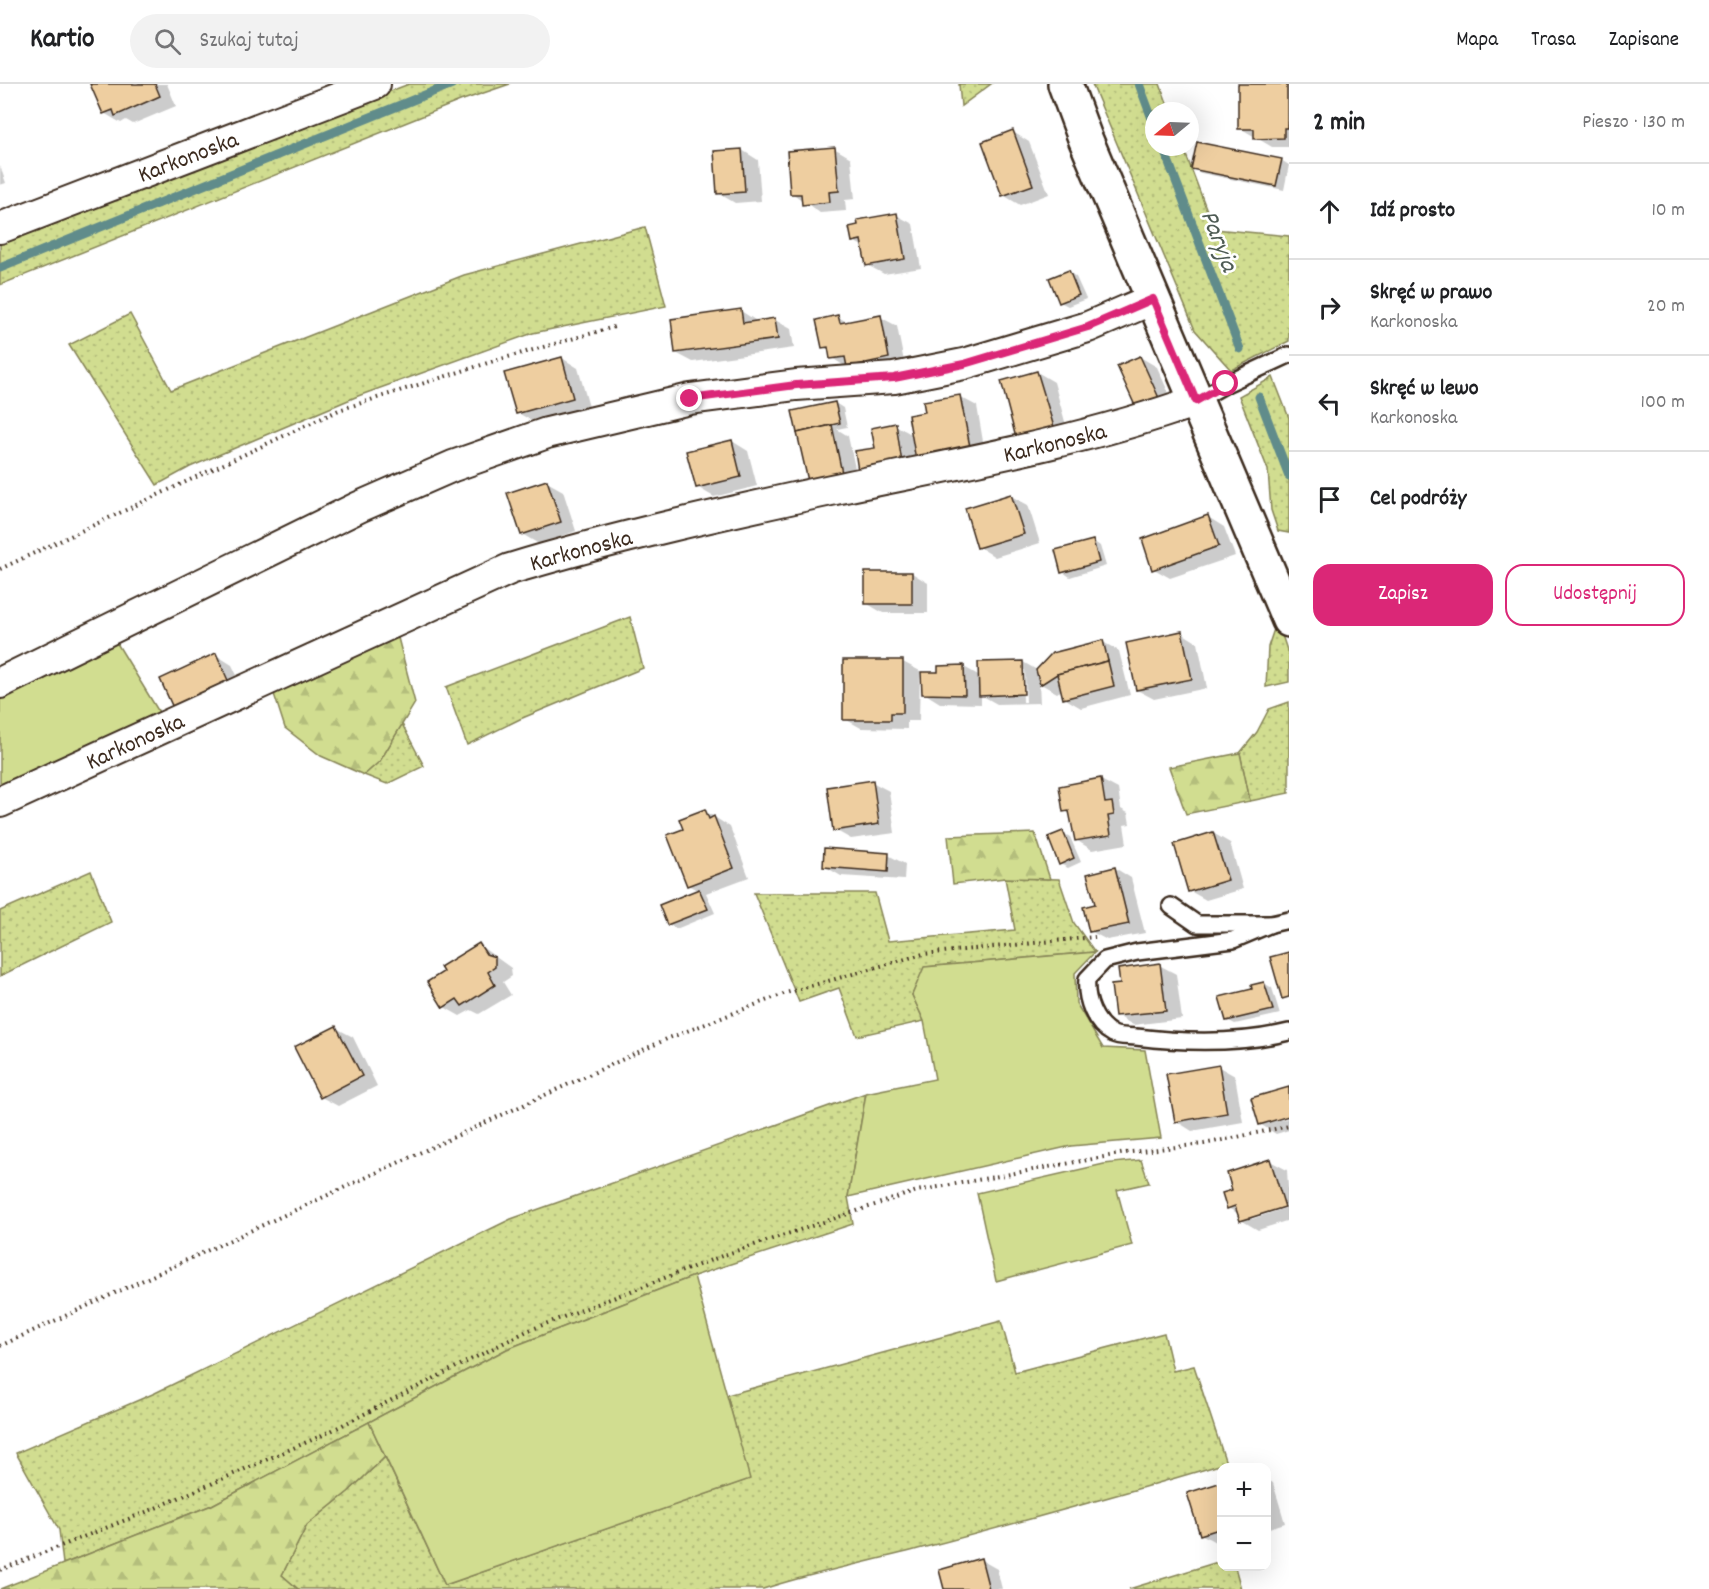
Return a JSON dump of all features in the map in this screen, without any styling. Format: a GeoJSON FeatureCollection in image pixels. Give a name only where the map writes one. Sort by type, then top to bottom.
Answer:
{"type":"FeatureCollection","features":[{"type":"Feature","properties":{"kind":"street","name":"Karkonoska"},"geometry":{"type":"LineString","coordinates":[[0,228],[375,84]]}},
{"type":"Feature","properties":{"kind":"street"},"geometry":{"type":"LineString","coordinates":[[1065,84],[1084,138],[1287,608]]}},
{"type":"Feature","properties":{"kind":"street"},"geometry":{"type":"LineString","coordinates":[[0,683],[359,507],[453,466],[547,434],[690,399],[796,385],[894,378],[964,364],[1088,327],[1153,299]]}},
{"type":"Feature","properties":{"kind":"street","name":"Karkonoska"},"geometry":{"type":"LineString","coordinates":[[0,802],[510,569],[616,539],[831,490],[992,458],[1151,417],[1196,401]]}},
{"type":"Feature","properties":{"kind":"lane"},"geometry":{"type":"LineString","coordinates":[[1196,401],[1226,384],[1289,355]]}},
{"type":"Feature","properties":{"kind":"lane"},"geometry":{"type":"LineString","coordinates":[[1171,906],[1197,924],[1271,924]]}},
{"type":"Feature","properties":{"kind":"lane"},"geometry":{"type":"LineString","coordinates":[[1289,920],[1271,924],[1233,940],[1137,952],[1105,960],[1087,979],[1086,992],[1095,1017],[1114,1035],[1205,1041],[1267,1037],[1289,1032]]}},
{"type":"Feature","properties":{"kind":"path"},"geometry":{"type":"LineString","coordinates":[[0,569],[339,410],[494,361],[614,327]]}},
{"type":"Feature","properties":{"kind":"path"},"geometry":{"type":"LineString","coordinates":[[0,1346],[669,1038],[786,993],[923,954],[1037,945],[1106,936]]}},
{"type":"Feature","properties":{"kind":"path"},"geometry":{"type":"LineString","coordinates":[[0,1570],[151,1510],[323,1435],[527,1331],[726,1254],[917,1191],[1131,1152],[1204,1144],[1289,1126]]}},
{"type":"Feature","properties":{"kind":"green space"},"geometry":{"type":"Polygon","coordinates":[[[409,84],[510,84],[460,101],[0,285],[0,239],[409,84]]]}},
{"type":"Feature","properties":{"kind":"green space"},"geometry":{"type":"Polygon","coordinates":[[[959,84],[991,84],[961,106],[959,84]]]}},
{"type":"Feature","properties":{"kind":"green space"},"geometry":{"type":"Polygon","coordinates":[[[1092,84],[1160,84],[1167,102],[1145,102],[1145,156],[1186,156],[1214,229],[1289,236],[1289,341],[1231,370],[1195,330],[1092,84]]]}},
{"type":"Feature","properties":{"kind":"green space"},"geometry":{"type":"Polygon","coordinates":[[[645,227],[666,306],[533,333],[358,396],[190,467],[157,485],[69,345],[130,314],[171,390],[464,275],[645,227]]]}},
{"type":"Feature","properties":{"kind":"green space"},"geometry":{"type":"Polygon","coordinates":[[[1273,377],[1289,418],[1289,533],[1278,531],[1271,510],[1268,470],[1239,396],[1273,377]]]}},
{"type":"Feature","properties":{"kind":"green space"},"geometry":{"type":"Polygon","coordinates":[[[630,617],[643,668],[520,719],[467,745],[446,687],[630,617]]]}},
{"type":"Feature","properties":{"kind":"green space"},"geometry":{"type":"Polygon","coordinates":[[[1277,620],[1289,656],[1289,682],[1266,687],[1268,647],[1277,620]]]}},
{"type":"Feature","properties":{"kind":"green space"},"geometry":{"type":"Polygon","coordinates":[[[397,634],[415,703],[380,761],[364,775],[321,756],[285,728],[274,694],[397,634]]]}},
{"type":"Feature","properties":{"kind":"green space"},"geometry":{"type":"Polygon","coordinates":[[[115,640],[162,717],[0,790],[0,697],[115,640]]]}},
{"type":"Feature","properties":{"kind":"green space"},"geometry":{"type":"Polygon","coordinates":[[[1289,702],[1289,793],[1250,801],[1240,753],[1257,732],[1269,709],[1289,702]]]}},
{"type":"Feature","properties":{"kind":"green space"},"geometry":{"type":"Polygon","coordinates":[[[402,724],[424,766],[387,784],[364,775],[380,761],[402,724]]]}},
{"type":"Feature","properties":{"kind":"green space"},"geometry":{"type":"Polygon","coordinates":[[[1240,753],[1250,801],[1186,814],[1169,767],[1240,753]]]}},
{"type":"Feature","properties":{"kind":"green space"},"geometry":{"type":"Polygon","coordinates":[[[1035,833],[1050,879],[1005,878],[953,884],[948,836],[1035,833]]]}},
{"type":"Feature","properties":{"kind":"green space"},"geometry":{"type":"Polygon","coordinates":[[[91,871],[111,922],[0,976],[0,911],[91,871]]]}},
{"type":"Feature","properties":{"kind":"green space"},"geometry":{"type":"Polygon","coordinates":[[[1005,878],[1059,879],[1074,923],[1095,952],[925,967],[912,995],[924,1021],[857,1036],[839,988],[799,1002],[754,893],[875,893],[888,941],[1015,930],[1005,878]]]}},
{"type":"Feature","properties":{"kind":"green space"},"geometry":{"type":"Polygon","coordinates":[[[1095,952],[1075,973],[1076,1003],[1103,1048],[1145,1050],[1161,1138],[1071,1146],[848,1197],[866,1093],[935,1079],[924,1021],[912,995],[924,967],[1095,952]]]}},
{"type":"Feature","properties":{"kind":"green space"},"geometry":{"type":"Polygon","coordinates":[[[866,1093],[848,1197],[853,1224],[694,1276],[507,1349],[212,1505],[63,1564],[59,1530],[16,1453],[155,1393],[511,1219],[866,1093]]]}},
{"type":"Feature","properties":{"kind":"green space"},"geometry":{"type":"Polygon","coordinates":[[[1141,1160],[1149,1183],[1117,1190],[1132,1245],[996,1281],[977,1193],[1104,1164],[1141,1160]]]}},
{"type":"Feature","properties":{"kind":"green space"},"geometry":{"type":"Polygon","coordinates":[[[694,1276],[750,1479],[445,1585],[369,1422],[507,1349],[694,1276]]]}},
{"type":"Feature","properties":{"kind":"green space"},"geometry":{"type":"Polygon","coordinates":[[[1001,1321],[1015,1372],[1164,1333],[1173,1371],[1194,1366],[1226,1463],[1217,1463],[1217,1466],[1034,1518],[763,1589],[298,1589],[282,1575],[307,1525],[348,1492],[385,1457],[445,1585],[749,1479],[727,1395],[1001,1321]]]}},
{"type":"Feature","properties":{"kind":"green space"},"geometry":{"type":"Polygon","coordinates":[[[369,1422],[385,1457],[348,1492],[307,1525],[282,1575],[298,1589],[0,1589],[212,1505],[369,1422]]]}},
{"type":"Feature","properties":{"kind":"green space"},"geometry":{"type":"Polygon","coordinates":[[[1217,1562],[1217,1571],[1236,1571],[1241,1589],[1129,1589],[1217,1562]]]}},
{"type":"Feature","properties":{"kind":"building"},"geometry":{"type":"Polygon","coordinates":[[[90,84],[155,84],[160,96],[115,116],[113,110],[103,114],[90,84]]]}},
{"type":"Feature","properties":{"kind":"building"},"geometry":{"type":"Polygon","coordinates":[[[1238,84],[1287,84],[1287,128],[1284,128],[1284,138],[1254,139],[1254,129],[1238,129],[1238,84]]]}},
{"type":"Feature","properties":{"kind":"building"},"geometry":{"type":"Polygon","coordinates":[[[1013,130],[1033,185],[1002,196],[982,142],[1013,130]]]}},
{"type":"Feature","properties":{"kind":"building"},"geometry":{"type":"Polygon","coordinates":[[[1199,142],[1282,159],[1276,186],[1191,169],[1194,156],[1199,156],[1199,142]]]}},
{"type":"Feature","properties":{"kind":"building"},"geometry":{"type":"Polygon","coordinates":[[[835,147],[839,191],[829,192],[830,202],[802,205],[801,194],[790,194],[787,151],[835,147]]]}},
{"type":"Feature","properties":{"kind":"building"},"geometry":{"type":"Polygon","coordinates":[[[742,149],[745,192],[717,194],[714,151],[742,149]]]}},
{"type":"Feature","properties":{"kind":"building"},"geometry":{"type":"Polygon","coordinates":[[[897,213],[905,259],[866,266],[861,240],[852,242],[849,227],[858,225],[857,220],[897,213]]]}},
{"type":"Feature","properties":{"kind":"building"},"geometry":{"type":"Polygon","coordinates":[[[1069,270],[1079,295],[1059,303],[1049,278],[1069,270]]]}},
{"type":"Feature","properties":{"kind":"building"},"geometry":{"type":"Polygon","coordinates":[[[741,309],[743,323],[775,318],[778,339],[675,353],[671,319],[741,309]]]}},
{"type":"Feature","properties":{"kind":"building"},"geometry":{"type":"Polygon","coordinates":[[[838,315],[840,323],[881,315],[889,358],[847,367],[845,357],[830,359],[828,347],[822,348],[816,320],[838,315]]]}},
{"type":"Feature","properties":{"kind":"building"},"geometry":{"type":"Polygon","coordinates":[[[1140,356],[1159,398],[1136,408],[1117,366],[1140,356]]]}},
{"type":"Feature","properties":{"kind":"building"},"geometry":{"type":"Polygon","coordinates":[[[562,357],[573,398],[516,414],[504,373],[562,357]]]}},
{"type":"Feature","properties":{"kind":"building"},"geometry":{"type":"Polygon","coordinates":[[[1037,371],[1054,427],[1016,438],[1001,381],[1037,371]]]}},
{"type":"Feature","properties":{"kind":"building"},"geometry":{"type":"Polygon","coordinates":[[[960,395],[972,457],[917,466],[908,415],[925,412],[923,401],[960,395]]]}},
{"type":"Feature","properties":{"kind":"building"},"geometry":{"type":"Polygon","coordinates":[[[835,402],[840,423],[797,433],[792,411],[835,402]]]}},
{"type":"Feature","properties":{"kind":"building"},"geometry":{"type":"Polygon","coordinates":[[[896,423],[903,470],[859,477],[855,451],[875,448],[871,428],[896,423]]]}},
{"type":"Feature","properties":{"kind":"building"},"geometry":{"type":"Polygon","coordinates":[[[832,425],[842,473],[808,481],[797,433],[832,425]]]}},
{"type":"Feature","properties":{"kind":"building"},"geometry":{"type":"Polygon","coordinates":[[[732,440],[741,477],[696,488],[686,451],[732,440]]]}},
{"type":"Feature","properties":{"kind":"building"},"geometry":{"type":"Polygon","coordinates":[[[547,480],[561,522],[521,535],[507,493],[547,480]]]}},
{"type":"Feature","properties":{"kind":"building"},"geometry":{"type":"Polygon","coordinates":[[[1011,494],[1024,534],[977,548],[965,508],[1011,494]]]}},
{"type":"Feature","properties":{"kind":"building"},"geometry":{"type":"Polygon","coordinates":[[[1208,515],[1219,546],[1152,570],[1142,539],[1208,515]]]}},
{"type":"Feature","properties":{"kind":"building"},"geometry":{"type":"Polygon","coordinates":[[[1093,540],[1099,562],[1061,573],[1055,550],[1093,540]]]}},
{"type":"Feature","properties":{"kind":"building"},"geometry":{"type":"Polygon","coordinates":[[[865,572],[912,572],[912,604],[865,604],[865,572]]]}},
{"type":"Feature","properties":{"kind":"building"},"geometry":{"type":"Polygon","coordinates":[[[1182,631],[1192,679],[1136,690],[1126,643],[1182,631]]]}},
{"type":"Feature","properties":{"kind":"building"},"geometry":{"type":"Polygon","coordinates":[[[1103,640],[1108,661],[1057,674],[1040,685],[1036,670],[1052,653],[1103,640]]]}},
{"type":"Feature","properties":{"kind":"building"},"geometry":{"type":"Polygon","coordinates":[[[216,653],[230,685],[174,710],[160,679],[216,653]]]}},
{"type":"Feature","properties":{"kind":"building"},"geometry":{"type":"Polygon","coordinates":[[[843,660],[903,660],[903,713],[891,713],[891,720],[843,720],[843,660]]]}},
{"type":"Feature","properties":{"kind":"building"},"geometry":{"type":"Polygon","coordinates":[[[1023,661],[1024,694],[979,696],[978,662],[1023,661]]]}},
{"type":"Feature","properties":{"kind":"building"},"geometry":{"type":"Polygon","coordinates":[[[1108,661],[1114,686],[1063,699],[1057,674],[1108,661]]]}},
{"type":"Feature","properties":{"kind":"building"},"geometry":{"type":"Polygon","coordinates":[[[964,665],[965,695],[922,694],[921,672],[938,672],[938,666],[964,665]]]}},
{"type":"Feature","properties":{"kind":"building"},"geometry":{"type":"Polygon","coordinates":[[[1101,778],[1105,803],[1112,802],[1114,815],[1108,816],[1111,835],[1075,841],[1069,811],[1063,812],[1059,786],[1101,778]]]}},
{"type":"Feature","properties":{"kind":"building"},"geometry":{"type":"Polygon","coordinates":[[[873,780],[879,824],[833,831],[827,787],[873,780]]]}},
{"type":"Feature","properties":{"kind":"building"},"geometry":{"type":"Polygon","coordinates":[[[705,809],[709,819],[714,816],[734,868],[687,886],[667,835],[683,829],[679,819],[705,809]]]}},
{"type":"Feature","properties":{"kind":"building"},"geometry":{"type":"Polygon","coordinates":[[[1063,831],[1074,858],[1059,865],[1048,837],[1063,831]]]}},
{"type":"Feature","properties":{"kind":"building"},"geometry":{"type":"Polygon","coordinates":[[[1213,832],[1228,880],[1188,892],[1174,844],[1213,832]]]}},
{"type":"Feature","properties":{"kind":"building"},"geometry":{"type":"Polygon","coordinates":[[[824,848],[889,853],[888,872],[823,867],[824,848]]]}},
{"type":"Feature","properties":{"kind":"building"},"geometry":{"type":"Polygon","coordinates":[[[1115,867],[1129,924],[1089,932],[1083,907],[1095,904],[1087,874],[1115,867]]]}},
{"type":"Feature","properties":{"kind":"building"},"geometry":{"type":"Polygon","coordinates":[[[699,889],[708,909],[667,925],[659,905],[699,889]]]}},
{"type":"Feature","properties":{"kind":"building"},"geometry":{"type":"Polygon","coordinates":[[[479,943],[486,954],[495,957],[495,967],[488,972],[495,985],[462,1006],[457,999],[443,1008],[427,982],[443,972],[440,967],[479,943]]]}},
{"type":"Feature","properties":{"kind":"building"},"geometry":{"type":"Polygon","coordinates":[[[1289,952],[1289,997],[1282,999],[1270,957],[1289,952]]]}},
{"type":"Feature","properties":{"kind":"building"},"geometry":{"type":"Polygon","coordinates":[[[1160,963],[1166,1011],[1115,1016],[1111,985],[1120,984],[1118,969],[1160,963]]]}},
{"type":"Feature","properties":{"kind":"building"},"geometry":{"type":"Polygon","coordinates":[[[1264,982],[1273,1010],[1226,1021],[1219,997],[1252,989],[1251,985],[1264,982]]]}},
{"type":"Feature","properties":{"kind":"building"},"geometry":{"type":"Polygon","coordinates":[[[336,1026],[362,1076],[320,1098],[294,1047],[336,1026]]]}},
{"type":"Feature","properties":{"kind":"building"},"geometry":{"type":"Polygon","coordinates":[[[1219,1065],[1227,1113],[1175,1122],[1166,1074],[1219,1065]]]}},
{"type":"Feature","properties":{"kind":"building"},"geometry":{"type":"Polygon","coordinates":[[[1289,1087],[1289,1116],[1259,1125],[1251,1098],[1289,1087]]]}},
{"type":"Feature","properties":{"kind":"building"},"geometry":{"type":"Polygon","coordinates":[[[1270,1159],[1285,1207],[1240,1221],[1235,1206],[1227,1209],[1222,1193],[1232,1190],[1227,1173],[1270,1159]]]}},
{"type":"Feature","properties":{"kind":"building"},"geometry":{"type":"Polygon","coordinates":[[[1217,1484],[1217,1530],[1200,1535],[1187,1493],[1217,1484]]]}},
{"type":"Feature","properties":{"kind":"building"},"geometry":{"type":"Polygon","coordinates":[[[981,1558],[989,1589],[944,1589],[939,1570],[981,1558]]]}},
{"type":"Feature","properties":{"kind":"waterway"},"geometry":{"type":"LineString","coordinates":[[0,268],[452,84]]}},
{"type":"Feature","properties":{"kind":"waterway","name":"Paryja"},"geometry":{"type":"LineString","coordinates":[[1139,84],[1146,102]]}},
{"type":"Feature","properties":{"kind":"waterway","name":"Paryja"},"geometry":{"type":"LineString","coordinates":[[1166,156],[1240,349]]}},
{"type":"Feature","properties":{"kind":"waterway","name":"Paryja"},"geometry":{"type":"LineString","coordinates":[[1259,397],[1289,476]]}},
{"type":"Feature","properties":{"kind":"route"},"geometry":{"type":"LineString","coordinates":[[690,399],[796,385],[894,378],[964,364],[1088,327],[1153,299],[1196,401],[1226,384]]}}]}
